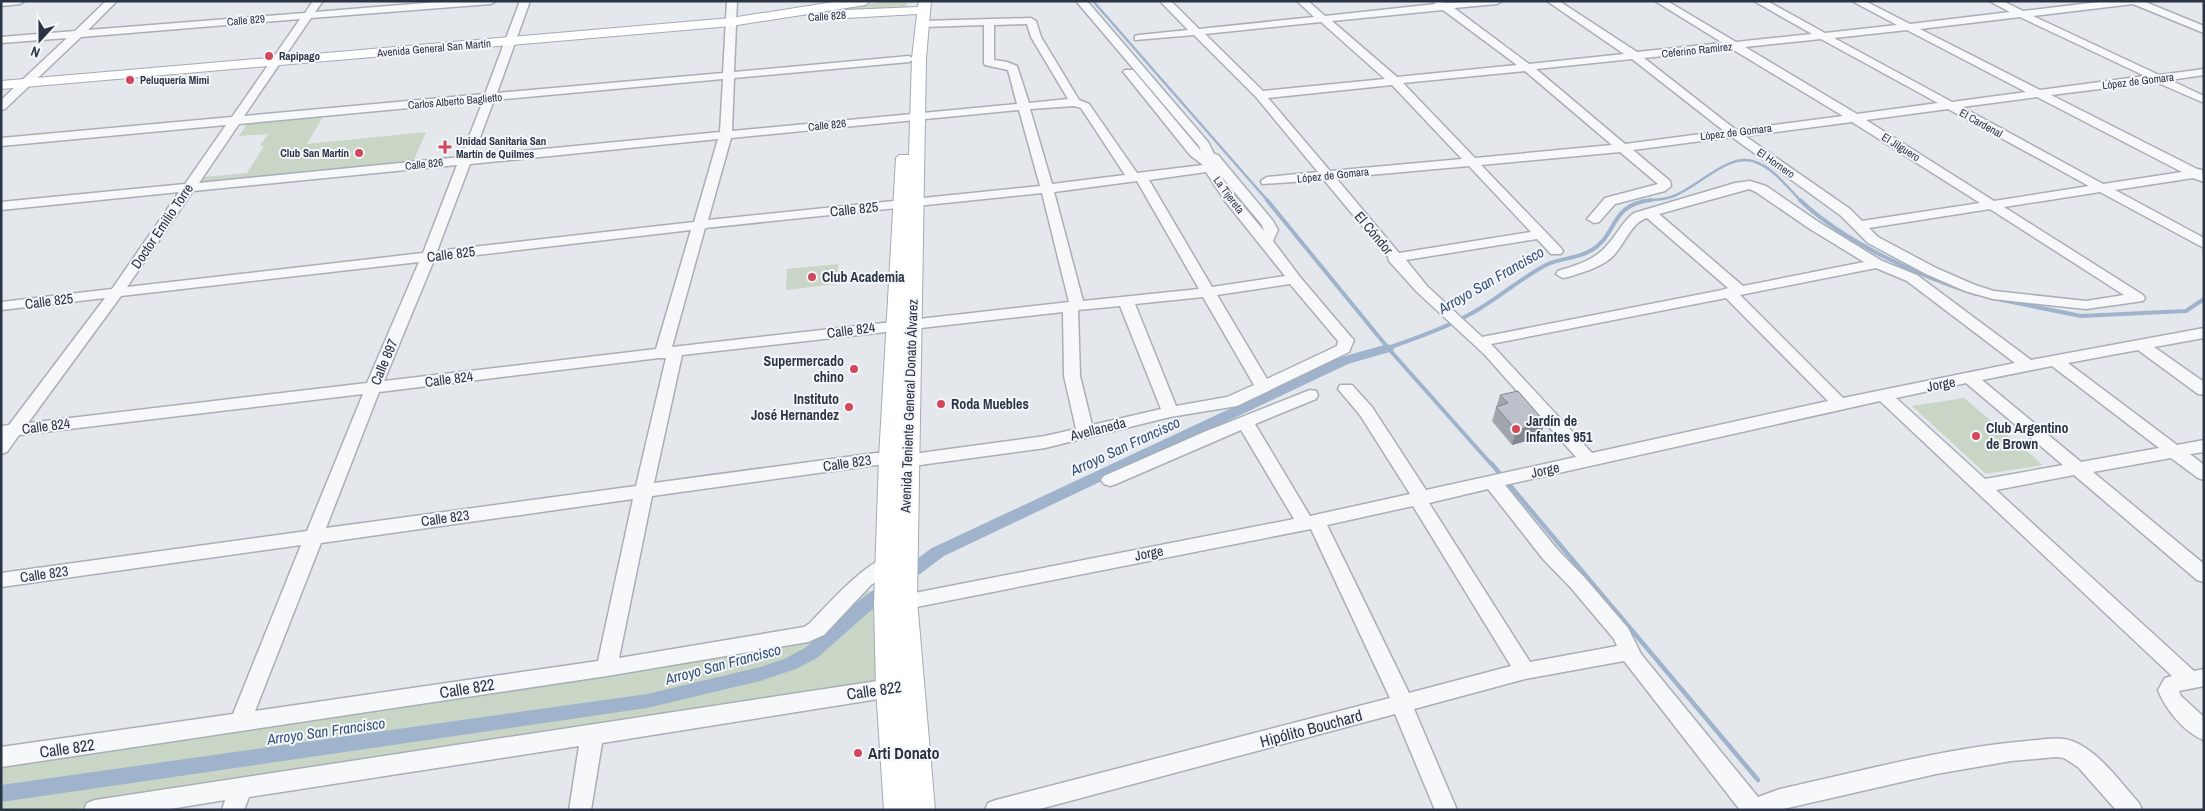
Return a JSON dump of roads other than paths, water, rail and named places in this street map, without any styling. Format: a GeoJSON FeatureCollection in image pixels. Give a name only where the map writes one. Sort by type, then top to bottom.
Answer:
{"type":"FeatureCollection","features":[{"type":"Feature","properties":{"kind":"main road","name":"Avenida General San Martín"},"geometry":{"type":"LineString","coordinates":[[1,85],[731,22],[865,1]]}},
{"type":"Feature","properties":{"kind":"main road","name":"Calle 828"},"geometry":{"type":"LineString","coordinates":[[731,22],[919,9]]}},
{"type":"Feature","properties":{"kind":"main road","name":"Avenida Teniente General Donato Álvarez"},"geometry":{"type":"LineString","coordinates":[[912,116],[909,60],[919,9]]}},
{"type":"Feature","properties":{"kind":"main road","name":"Avenida Teniente General Donato Álvarez"},"geometry":{"type":"LineString","coordinates":[[898,810],[900,686],[896,560],[898,458],[912,116],[919,58],[919,9]]}},
{"type":"Feature","properties":{"kind":"main road","name":"Avenida Teniente General Donato Álvarez"},"geometry":{"type":"LineString","coordinates":[[900,686],[922,810]]}},
{"type":"Feature","properties":{"kind":"street"},"geometry":{"type":"LineString","coordinates":[[1,2],[20,1]]}},
{"type":"Feature","properties":{"kind":"street"},"geometry":{"type":"LineString","coordinates":[[1,107],[112,1]]}},
{"type":"Feature","properties":{"kind":"street","name":"Doctor Emilio Torre"},"geometry":{"type":"LineString","coordinates":[[1,448],[8,431],[116,293],[318,1]]}},
{"type":"Feature","properties":{"kind":"street","name":"Calle 829"},"geometry":{"type":"LineString","coordinates":[[1,40],[491,1]]}},
{"type":"Feature","properties":{"kind":"street","name":"Calle 897"},"geometry":{"type":"LineString","coordinates":[[240,722],[466,160],[525,1]]}},
{"type":"Feature","properties":{"kind":"street"},"geometry":{"type":"LineString","coordinates":[[607,668],[644,490],[669,353],[699,225],[725,135],[732,1]]}},
{"type":"Feature","properties":{"kind":"street"},"geometry":{"type":"LineString","coordinates":[[1070,1],[1088,14],[1126,51],[1204,145],[1211,162]]}},
{"type":"Feature","properties":{"kind":"street"},"geometry":{"type":"LineString","coordinates":[[1082,1],[1088,14],[1113,52],[1194,152],[1211,162],[1268,224],[1271,230],[1266,241],[1294,279]]}},
{"type":"Feature","properties":{"kind":"street","name":"El Cóndor"},"geometry":{"type":"LineString","coordinates":[[1165,1],[1194,32],[1260,95],[1394,258],[1441,308],[1475,337],[1588,460]]}},
{"type":"Feature","properties":{"kind":"street"},"geometry":{"type":"LineString","coordinates":[[1302,1],[1395,81],[1556,251]]}},
{"type":"Feature","properties":{"kind":"street"},"geometry":{"type":"LineString","coordinates":[[1139,38],[1441,4],[1498,1]]}},
{"type":"Feature","properties":{"kind":"street","name":"El Hornero"},"geometry":{"type":"LineString","coordinates":[[1552,1],[1635,56],[1732,132],[1845,212],[1873,240],[1931,271],[1982,292]]}},
{"type":"Feature","properties":{"kind":"street","name":"El Jilguero"},"geometry":{"type":"LineString","coordinates":[[1660,1],[1855,118],[2138,298],[2076,305],[1982,292]]}},
{"type":"Feature","properties":{"kind":"street","name":"El Cardenal"},"geometry":{"type":"LineString","coordinates":[[1759,1],[2204,244]]}},
{"type":"Feature","properties":{"kind":"street"},"geometry":{"type":"LineString","coordinates":[[1857,1],[2201,175]]}},
{"type":"Feature","properties":{"kind":"street"},"geometry":{"type":"LineString","coordinates":[[1994,1],[2204,100]]}},
{"type":"Feature","properties":{"kind":"street"},"geometry":{"type":"LineString","coordinates":[[2134,1],[2204,30]]}},
{"type":"Feature","properties":{"kind":"street","name":"Ceferino Ramírez"},"geometry":{"type":"LineString","coordinates":[[1260,95],[1909,28],[2134,1]]}},
{"type":"Feature","properties":{"kind":"street"},"geometry":{"type":"LineString","coordinates":[[1441,4],[1527,67],[1665,184],[1665,186],[1610,201],[1594,220]]}},
{"type":"Feature","properties":{"kind":"street"},"geometry":{"type":"LineString","coordinates":[[919,9],[988,22],[1028,20],[1032,23],[1036,37],[1075,102]]}},
{"type":"Feature","properties":{"kind":"street"},"geometry":{"type":"LineString","coordinates":[[988,22],[989,63],[1007,65],[1013,68],[1047,189],[1073,306],[1072,376],[1085,432]]}},
{"type":"Feature","properties":{"kind":"street"},"geometry":{"type":"LineString","coordinates":[[1113,52],[1126,51]]}},
{"type":"Feature","properties":{"kind":"street","name":"Carlos Alberto Baglietto"},"geometry":{"type":"LineString","coordinates":[[1,142],[909,60]]}},
{"type":"Feature","properties":{"kind":"street","name":"López de Gomara"},"geometry":{"type":"LineString","coordinates":[[1267,182],[1623,148],[1732,132],[1855,118],[2204,72]]}},
{"type":"Feature","properties":{"kind":"street"},"geometry":{"type":"LineString","coordinates":[[912,116],[1075,102],[1085,106],[1136,177],[1208,292],[1264,388]]}},
{"type":"Feature","properties":{"kind":"street","name":"Calle 826"},"geometry":{"type":"LineString","coordinates":[[1,206],[912,116]]}},
{"type":"Feature","properties":{"kind":"street"},"geometry":{"type":"LineString","coordinates":[[908,202],[1047,189],[1136,177],[1211,162]]}},
{"type":"Feature","properties":{"kind":"street"},"geometry":{"type":"LineString","coordinates":[[1859,226],[2101,188],[2201,175]]}},
{"type":"Feature","properties":{"kind":"street"},"geometry":{"type":"LineString","coordinates":[[1563,274],[1597,262],[1613,249],[1630,223],[1639,216],[1744,184],[1761,189],[1815,226],[1877,264],[1912,278],[2028,365]]}},
{"type":"Feature","properties":{"kind":"street","name":"Calle 825"},"geometry":{"type":"LineString","coordinates":[[1,306],[908,202]]}},
{"type":"Feature","properties":{"kind":"street"},"geometry":{"type":"LineString","coordinates":[[1650,213],[1734,291],[1840,404]]}},
{"type":"Feature","properties":{"kind":"street"},"geometry":{"type":"LineString","coordinates":[[1394,258],[1539,235]]}},
{"type":"Feature","properties":{"kind":"street"},"geometry":{"type":"LineString","coordinates":[[1475,337],[1877,264]]}},
{"type":"Feature","properties":{"kind":"street","name":"Calle 824"},"geometry":{"type":"LineString","coordinates":[[8,431],[904,324],[1208,292],[1294,279]]}},
{"type":"Feature","properties":{"kind":"street","name":"Avellaneda"},"geometry":{"type":"LineString","coordinates":[[898,458],[920,459],[1039,443],[1170,412],[1231,402],[1264,388],[1309,364],[1344,349],[1346,340],[1294,279]]}},
{"type":"Feature","properties":{"kind":"street"},"geometry":{"type":"LineString","coordinates":[[1126,301],[1170,412]]}},
{"type":"Feature","properties":{"kind":"street","name":"Jorge"},"geometry":{"type":"LineString","coordinates":[[896,603],[1311,522],[1840,404],[2028,365],[2204,333]]}},
{"type":"Feature","properties":{"kind":"street"},"geometry":{"type":"LineString","coordinates":[[2140,344],[2204,390]]}},
{"type":"Feature","properties":{"kind":"street"},"geometry":{"type":"LineString","coordinates":[[2056,361],[2204,474]]}},
{"type":"Feature","properties":{"kind":"street"},"geometry":{"type":"LineString","coordinates":[[1970,378],[2204,575]]}},
{"type":"Feature","properties":{"kind":"street"},"geometry":{"type":"LineString","coordinates":[[1346,389],[1366,411],[1525,671]]}},
{"type":"Feature","properties":{"kind":"street"},"geometry":{"type":"LineString","coordinates":[[1110,480],[1206,437],[1310,395]]}},
{"type":"Feature","properties":{"kind":"street"},"geometry":{"type":"LineString","coordinates":[[1884,396],[2189,681],[2168,690],[2173,702],[2204,731]]}},
{"type":"Feature","properties":{"kind":"street"},"geometry":{"type":"LineString","coordinates":[[1244,423],[1250,429],[1311,522],[1397,688],[1446,810]]}},
{"type":"Feature","properties":{"kind":"street"},"geometry":{"type":"LineString","coordinates":[[1982,486],[2076,467],[2204,446]]}},
{"type":"Feature","properties":{"kind":"street","name":"Calle 823"},"geometry":{"type":"LineString","coordinates":[[1,580],[644,490],[898,458]]}},
{"type":"Feature","properties":{"kind":"street"},"geometry":{"type":"LineString","coordinates":[[1501,481],[1504,494],[1550,554],[1620,634],[1628,652],[1753,809],[1780,799],[1936,764],[2011,752],[2056,748],[2077,754],[2086,760],[2131,810]]}},
{"type":"Feature","properties":{"kind":"street","name":"Calle 822"},"geometry":{"type":"LineString","coordinates":[[1,757],[607,668],[808,634],[817,629],[864,580],[896,560]]}},
{"type":"Feature","properties":{"kind":"street","name":"Hipólito Bouchard"},"geometry":{"type":"LineString","coordinates":[[996,810],[1525,671],[1628,652]]}},
{"type":"Feature","properties":{"kind":"street","name":"Calle 822"},"geometry":{"type":"LineString","coordinates":[[95,810],[592,735],[900,686]]}},
{"type":"Feature","properties":{"kind":"street"},"geometry":{"type":"LineString","coordinates":[[580,810],[592,735]]}},
{"type":"Feature","properties":{"kind":"street"},"geometry":{"type":"LineString","coordinates":[[233,810],[241,788]]}},
{"type":"Feature","properties":{"kind":"waterway"},"geometry":{"type":"LineString","coordinates":[[1093,1],[1268,201]]}},
{"type":"Feature","properties":{"kind":"waterway","name":"Arroyo San Francisco"},"geometry":{"type":"LineString","coordinates":[[1641,201],[1671,197],[1681,193],[1725,165],[1747,160],[1758,163],[1770,170],[1800,200]]}},
{"type":"Feature","properties":{"kind":"waterway"},"geometry":{"type":"LineString","coordinates":[[1267,200],[1388,348]]}},
{"type":"Feature","properties":{"kind":"waterway","name":"Arroyo San Francisco"},"geometry":{"type":"LineString","coordinates":[[1388,348],[1457,321],[1488,304],[1546,265],[1590,251],[1606,237],[1620,214],[1627,208],[1637,203],[1651,200]]}},
{"type":"Feature","properties":{"kind":"waterway","name":"Arroyo San Francisco"},"geometry":{"type":"LineString","coordinates":[[1800,200],[1838,230],[1883,256],[1930,278],[1976,294]]}},
{"type":"Feature","properties":{"kind":"waterway","name":"Arroyo San Francisco"},"geometry":{"type":"LineString","coordinates":[[1992,298],[2081,316],[2186,311],[2204,299]]}},
{"type":"Feature","properties":{"kind":"waterway"},"geometry":{"type":"LineString","coordinates":[[1388,348],[1492,465]]}},
{"type":"Feature","properties":{"kind":"waterway","name":"Arroyo San Francisco"},"geometry":{"type":"LineString","coordinates":[[1,794],[647,701],[760,674],[790,664],[811,653],[863,607],[938,552],[1343,361],[1388,348]]}},
{"type":"Feature","properties":{"kind":"waterway"},"geometry":{"type":"LineString","coordinates":[[1491,463],[1758,780]]}},
{"type":"Feature","properties":{"kind":"place","name":"Rapipago"},"geometry":{"type":"Point","coordinates":[269,56]}},
{"type":"Feature","properties":{"kind":"place","name":"Peluquería Mimi"},"geometry":{"type":"Point","coordinates":[130,80]}},
{"type":"Feature","properties":{"kind":"place","name":"Unidad Sanitaria San Martín de Quilmes"},"geometry":{"type":"Point","coordinates":[445,147]}},
{"type":"Feature","properties":{"kind":"place","name":"Club San Martín"},"geometry":{"type":"Point","coordinates":[359,153]}},
{"type":"Feature","properties":{"kind":"place","name":"Club Academia"},"geometry":{"type":"Point","coordinates":[812,277]}},
{"type":"Feature","properties":{"kind":"place","name":"Supermercado chino"},"geometry":{"type":"Point","coordinates":[854,369]}},
{"type":"Feature","properties":{"kind":"place","name":"Roda Muebles"},"geometry":{"type":"Point","coordinates":[941,404]}},
{"type":"Feature","properties":{"kind":"place","name":"Instituto José Hernandez"},"geometry":{"type":"Point","coordinates":[849,407]}},
{"type":"Feature","properties":{"kind":"place","name":"Jardín de Infantes 951"},"geometry":{"type":"Point","coordinates":[1516,429]}},
{"type":"Feature","properties":{"kind":"place","name":"Club Argentino de Brown"},"geometry":{"type":"Point","coordinates":[1976,436]}},
{"type":"Feature","properties":{"kind":"place","name":"Arti Donato"},"geometry":{"type":"Point","coordinates":[858,753]}}]}
